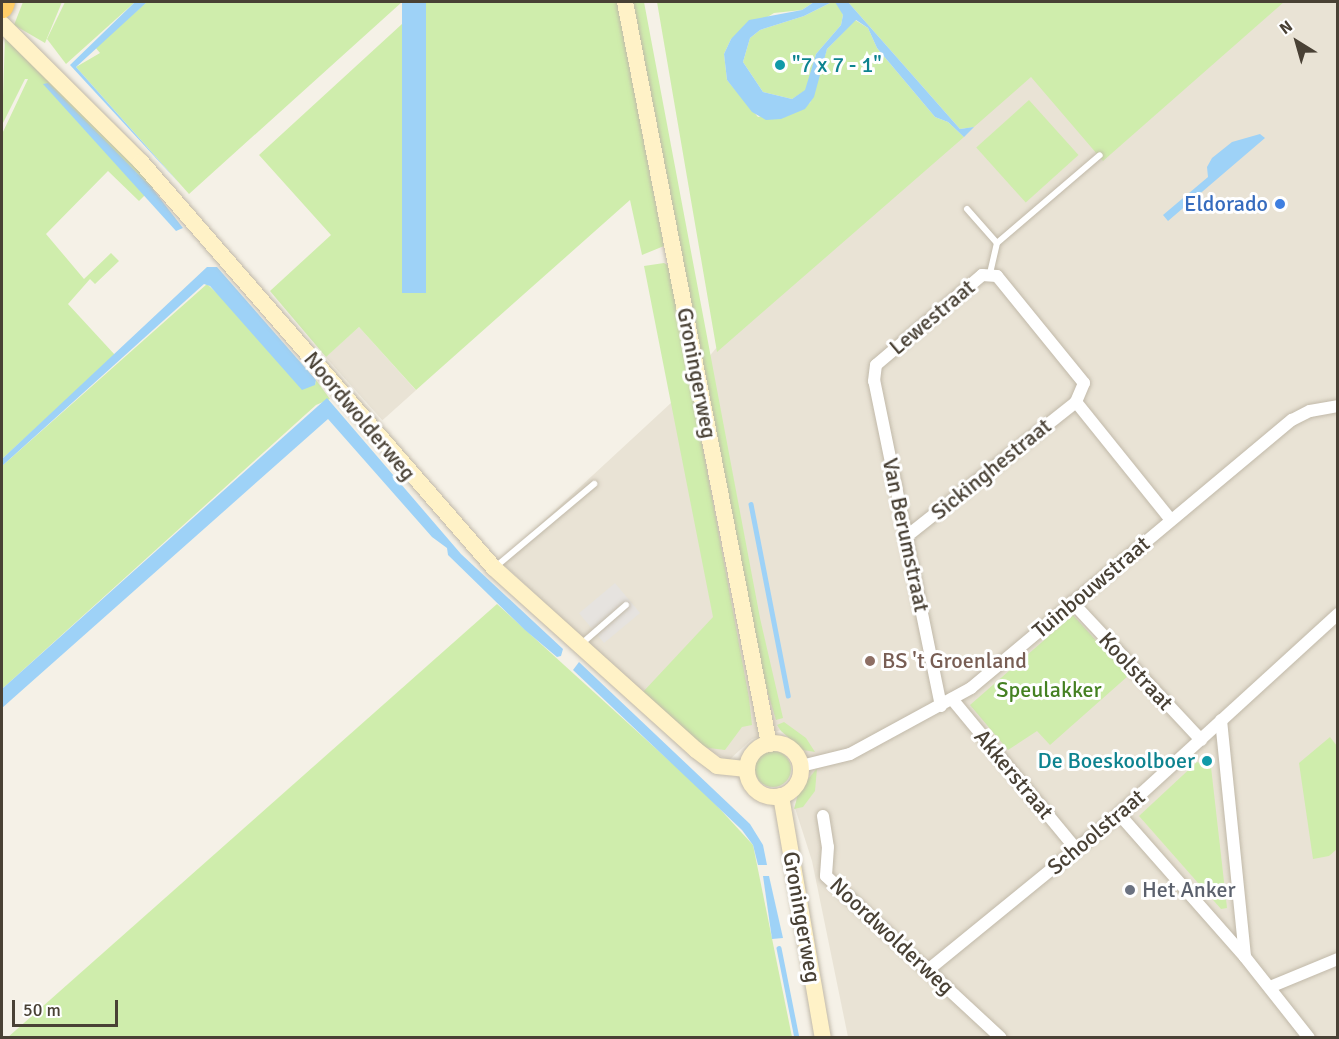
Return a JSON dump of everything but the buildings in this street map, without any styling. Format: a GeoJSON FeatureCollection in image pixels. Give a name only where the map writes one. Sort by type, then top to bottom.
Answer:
{"type":"FeatureCollection","features":[{"type":"Feature","properties":{"kind":"highway"},"geometry":{"type":"LineString","coordinates":[[2,7],[4,2]]}},
{"type":"Feature","properties":{"kind":"main road","name":"Groningerweg"},"geometry":{"type":"LineString","coordinates":[[625,2],[769,744]]}},
{"type":"Feature","properties":{"kind":"main road","name":"Noordwolderweg"},"geometry":{"type":"LineString","coordinates":[[2,24],[141,162],[494,568],[717,766],[747,769]]}},
{"type":"Feature","properties":{"kind":"main road"},"geometry":{"type":"LineString","coordinates":[[769,744],[790,748],[801,766],[794,788],[781,796],[762,794],[754,788],[747,769],[754,753],[769,744]]}},
{"type":"Feature","properties":{"kind":"main road","name":"Groningerweg"},"geometry":{"type":"LineString","coordinates":[[781,796],[823,1038]]}},
{"type":"Feature","properties":{"kind":"street","name":"Lewestraat"},"geometry":{"type":"LineString","coordinates":[[876,365],[977,280],[990,273]]}},
{"type":"Feature","properties":{"kind":"street"},"geometry":{"type":"LineString","coordinates":[[990,273],[1000,280],[1083,383],[1076,402],[1171,520]]}},
{"type":"Feature","properties":{"kind":"street","name":"Van Berumstraat"},"geometry":{"type":"LineString","coordinates":[[876,365],[874,381],[941,706]]}},
{"type":"Feature","properties":{"kind":"street","name":"Sickinghestraat"},"geometry":{"type":"LineString","coordinates":[[907,536],[1076,402]]}},
{"type":"Feature","properties":{"kind":"street","name":"Tuinbouwstraat"},"geometry":{"type":"LineString","coordinates":[[801,766],[850,754],[971,688],[1292,420],[1310,411],[1338,406]]}},
{"type":"Feature","properties":{"kind":"street","name":"Koolstraat"},"geometry":{"type":"LineString","coordinates":[[1072,602],[1201,740]]}},
{"type":"Feature","properties":{"kind":"street","name":"Schoolstraat"},"geometry":{"type":"LineString","coordinates":[[928,970],[1119,814],[1338,614]]}},
{"type":"Feature","properties":{"kind":"street","name":"Akkerstraat"},"geometry":{"type":"LineString","coordinates":[[952,699],[1076,849]]}},
{"type":"Feature","properties":{"kind":"street"},"geometry":{"type":"LineString","coordinates":[[1221,720],[1245,957]]}},
{"type":"Feature","properties":{"kind":"street"},"geometry":{"type":"LineString","coordinates":[[1119,814],[1245,957],[1309,1038]]}},
{"type":"Feature","properties":{"kind":"street","name":"Noordwolderweg"},"geometry":{"type":"LineString","coordinates":[[823,816],[828,847],[826,876],[1001,1038]]}},
{"type":"Feature","properties":{"kind":"street"},"geometry":{"type":"LineString","coordinates":[[1270,987],[1338,959]]}},
{"type":"Feature","properties":{"kind":"lane"},"geometry":{"type":"LineString","coordinates":[[990,273],[997,243],[1101,155]]}},
{"type":"Feature","properties":{"kind":"lane"},"geometry":{"type":"LineString","coordinates":[[967,208],[997,243]]}},
{"type":"Feature","properties":{"kind":"lane"},"geometry":{"type":"LineString","coordinates":[[494,568],[594,484]]}},
{"type":"Feature","properties":{"kind":"lane"},"geometry":{"type":"LineString","coordinates":[[579,645],[626,605]]}},
{"type":"Feature","properties":{"kind":"shaded area"},"geometry":{"type":"Polygon","coordinates":[[[1114,2],[1337,2],[1337,1037],[848,1037],[812,861],[795,808],[798,791],[810,773],[803,749],[781,730],[752,739],[729,760],[699,746],[500,561],[672,402],[735,325],[1114,2]]]}},
{"type":"Feature","properties":{"kind":"shaded area"},"geometry":{"type":"Polygon","coordinates":[[[359,327],[416,390],[382,420],[326,357],[359,327]]]}},
{"type":"Feature","properties":{"kind":"shaded area"},"geometry":{"type":"Polygon","coordinates":[[[615,583],[640,613],[604,643],[579,613],[615,583]]]}},
{"type":"Feature","properties":{"kind":"green space"},"geometry":{"type":"Polygon","coordinates":[[[23,2],[62,2],[45,43],[14,25],[23,2]]]}},
{"type":"Feature","properties":{"kind":"green space"},"geometry":{"type":"Polygon","coordinates":[[[65,2],[135,2],[66,64],[47,39],[65,2]]]}},
{"type":"Feature","properties":{"kind":"green space"},"geometry":{"type":"Polygon","coordinates":[[[147,2],[402,2],[189,194],[76,67],[100,53],[95,47],[147,2]]]}},
{"type":"Feature","properties":{"kind":"green space"},"geometry":{"type":"Polygon","coordinates":[[[426,2],[617,2],[664,246],[642,255],[630,200],[416,390],[359,327],[326,357],[270,291],[331,235],[259,155],[426,2]]]}},
{"type":"Feature","properties":{"kind":"green space"},"geometry":{"type":"Polygon","coordinates":[[[631,2],[644,2],[760,618],[783,718],[776,720],[761,670],[631,2]]]}},
{"type":"Feature","properties":{"kind":"green space"},"geometry":{"type":"Polygon","coordinates":[[[657,2],[814,2],[802,10],[774,13],[731,39],[724,54],[727,80],[758,117],[810,103],[827,49],[855,20],[868,28],[877,48],[935,117],[948,122],[964,137],[717,352],[657,2]]]}},
{"type":"Feature","properties":{"kind":"green space"},"geometry":{"type":"Polygon","coordinates":[[[832,2],[838,2],[843,15],[841,25],[816,54],[806,90],[792,99],[763,92],[743,62],[750,38],[760,30],[804,16],[832,2]]]}},
{"type":"Feature","properties":{"kind":"green space"},"geometry":{"type":"Polygon","coordinates":[[[848,2],[1284,2],[1103,161],[1031,77],[974,127],[960,129],[848,2]]]}},
{"type":"Feature","properties":{"kind":"green space"},"geometry":{"type":"Polygon","coordinates":[[[5,37],[157,186],[154,190],[45,83],[146,194],[139,201],[108,171],[46,234],[84,279],[111,253],[119,261],[95,284],[90,279],[68,304],[115,355],[2,459],[2,134],[28,79],[25,79],[2,125],[5,37]]]}},
{"type":"Feature","properties":{"kind":"green space"},"geometry":{"type":"Polygon","coordinates":[[[1029,100],[1079,155],[1026,203],[976,148],[1029,100]]]}},
{"type":"Feature","properties":{"kind":"green space"},"geometry":{"type":"Polygon","coordinates":[[[664,263],[669,266],[749,698],[752,725],[742,727],[725,750],[701,747],[642,693],[713,617],[644,266],[664,263]]]}},
{"type":"Feature","properties":{"kind":"green space"},"geometry":{"type":"Polygon","coordinates":[[[207,284],[315,385],[316,380],[330,399],[316,405],[2,689],[2,466],[207,284]]]}},
{"type":"Feature","properties":{"kind":"green space"},"geometry":{"type":"Polygon","coordinates":[[[497,604],[707,795],[753,845],[792,1037],[7,1038],[497,604]]]}},
{"type":"Feature","properties":{"kind":"green space","name":"Speulakker"},"geometry":{"type":"Polygon","coordinates":[[[1073,615],[1128,676],[1050,745],[1037,731],[1008,750],[970,705],[1073,615]]]}},
{"type":"Feature","properties":{"kind":"green space"},"geometry":{"type":"Polygon","coordinates":[[[784,722],[806,738],[815,752],[803,750],[781,731],[777,725],[784,722]]]}},
{"type":"Feature","properties":{"kind":"green space"},"geometry":{"type":"Polygon","coordinates":[[[1330,737],[1337,746],[1337,849],[1329,856],[1313,859],[1299,763],[1330,737]]]}},
{"type":"Feature","properties":{"kind":"green space"},"geometry":{"type":"Polygon","coordinates":[[[773,751],[786,756],[791,769],[786,782],[773,787],[760,782],[755,769],[760,756],[773,751]]]}},
{"type":"Feature","properties":{"kind":"green space"},"geometry":{"type":"Polygon","coordinates":[[[1197,762],[1211,767],[1227,908],[1221,909],[1139,816],[1197,762]]]}},
{"type":"Feature","properties":{"kind":"green space"},"geometry":{"type":"Polygon","coordinates":[[[817,768],[815,791],[803,807],[794,809],[799,791],[817,768]]]}},
{"type":"Feature","properties":{"kind":"water"},"geometry":{"type":"Polygon","coordinates":[[[135,2],[147,2],[76,67],[179,183],[70,65],[135,2]]]}},
{"type":"Feature","properties":{"kind":"water"},"geometry":{"type":"Polygon","coordinates":[[[402,2],[426,2],[426,293],[402,293],[402,2]]]}},
{"type":"Feature","properties":{"kind":"water"},"geometry":{"type":"Polygon","coordinates":[[[814,2],[832,2],[804,16],[760,30],[750,38],[743,62],[763,92],[792,99],[805,90],[816,54],[841,25],[843,15],[835,2],[848,2],[960,129],[974,127],[964,137],[948,122],[935,117],[877,48],[868,28],[856,20],[827,49],[814,97],[805,109],[781,119],[766,120],[752,112],[727,80],[724,54],[731,39],[749,20],[802,10],[814,2]]]}},
{"type":"Feature","properties":{"kind":"water"},"geometry":{"type":"Polygon","coordinates":[[[48,83],[152,188],[183,228],[176,231],[43,84],[48,83]]]}},
{"type":"Feature","properties":{"kind":"water"},"geometry":{"type":"Polygon","coordinates":[[[1260,134],[1265,138],[1168,221],[1163,215],[1208,177],[1207,167],[1212,158],[1232,142],[1260,134]]]}},
{"type":"Feature","properties":{"kind":"water"},"geometry":{"type":"Polygon","coordinates":[[[207,267],[217,267],[316,380],[315,385],[302,390],[210,286],[204,284],[2,466],[2,459],[207,267]]]}},
{"type":"Feature","properties":{"kind":"water"},"geometry":{"type":"Polygon","coordinates":[[[327,398],[461,554],[563,649],[561,656],[557,657],[525,630],[448,555],[447,548],[432,537],[328,419],[2,708],[2,689],[327,398]]]}},
{"type":"Feature","properties":{"kind":"water"},"geometry":{"type":"Polygon","coordinates":[[[579,662],[750,824],[763,845],[767,865],[758,865],[753,845],[742,830],[573,670],[579,662]]]}},
{"type":"Feature","properties":{"kind":"water"},"geometry":{"type":"Polygon","coordinates":[[[763,876],[769,876],[783,938],[772,939],[763,876]]]}},
{"type":"Feature","properties":{"kind":"waterway"},"geometry":{"type":"LineString","coordinates":[[751,504],[788,695]]}},
{"type":"Feature","properties":{"kind":"waterway"},"geometry":{"type":"LineString","coordinates":[[779,948],[797,1038]]}},
{"type":"Feature","properties":{"kind":"place","name":"\"7 x 7 - 1\""},"geometry":{"type":"Point","coordinates":[780,65]}},
{"type":"Feature","properties":{"kind":"place","name":"Eldorado"},"geometry":{"type":"Point","coordinates":[1280,204]}},
{"type":"Feature","properties":{"kind":"place","name":"BS 't Groenland"},"geometry":{"type":"Point","coordinates":[870,661]}},
{"type":"Feature","properties":{"kind":"place","name":"De Boeskoolboer"},"geometry":{"type":"Point","coordinates":[1207,761]}},
{"type":"Feature","properties":{"kind":"place","name":"Het Anker"},"geometry":{"type":"Point","coordinates":[1130,890]}}]}
